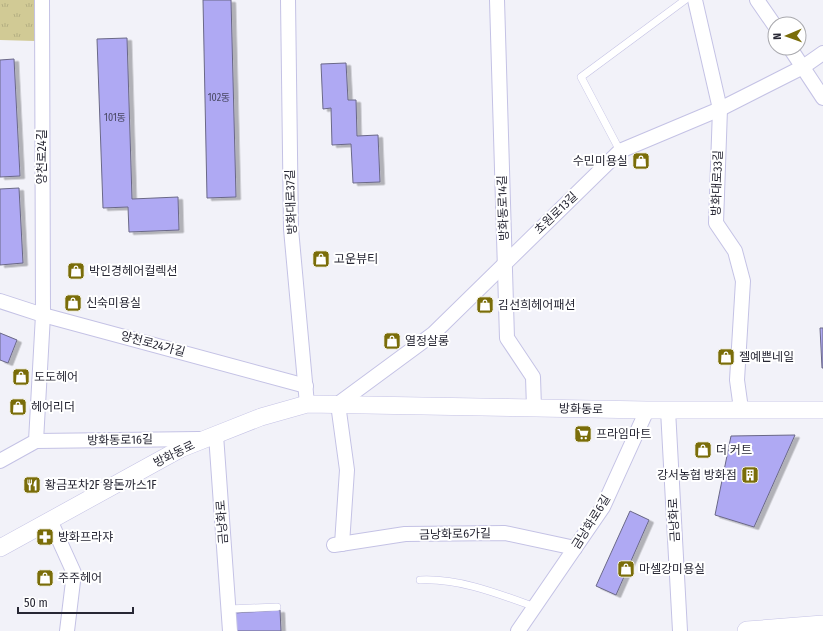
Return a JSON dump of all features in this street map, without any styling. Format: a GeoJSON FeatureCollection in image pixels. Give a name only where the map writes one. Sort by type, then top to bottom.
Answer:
{"type":"FeatureCollection","features":[{"type":"Feature","properties":{"kind":"main road"},"geometry":{"type":"LineString","coordinates":[[747,631],[823,625]]}},
{"type":"Feature","properties":{"kind":"street","name":"양천로24길"},"geometry":{"type":"LineString","coordinates":[[42,0],[43,315]]}},
{"type":"Feature","properties":{"kind":"street","name":"방화대로37길"},"geometry":{"type":"LineString","coordinates":[[288,0],[291,229],[307,404]]}},
{"type":"Feature","properties":{"kind":"street","name":"방화동로14길"},"geometry":{"type":"LineString","coordinates":[[497,0],[508,338],[532,377],[534,408]]}},
{"type":"Feature","properties":{"kind":"street","name":"방화대로33길"},"geometry":{"type":"LineString","coordinates":[[695,0],[720,109],[716,223],[735,251],[743,280],[737,380],[741,409]]}},
{"type":"Feature","properties":{"kind":"street"},"geometry":{"type":"LineString","coordinates":[[757,0],[768,16]]}},
{"type":"Feature","properties":{"kind":"street","name":"초원로13길"},"geometry":{"type":"LineString","coordinates":[[338,404],[433,334],[620,151],[720,109],[803,67],[823,53]]}},
{"type":"Feature","properties":{"kind":"street"},"geometry":{"type":"LineString","coordinates":[[795,56],[823,98]]}},
{"type":"Feature","properties":{"kind":"street","name":"양천로24가길"},"geometry":{"type":"LineString","coordinates":[[0,301],[43,315],[306,386]]}},
{"type":"Feature","properties":{"kind":"street"},"geometry":{"type":"LineString","coordinates":[[36,441],[43,315]]}},
{"type":"Feature","properties":{"kind":"street","name":"방화동로"},"geometry":{"type":"LineString","coordinates":[[0,548],[180,449],[261,417],[307,404],[647,410],[823,410]]}},
{"type":"Feature","properties":{"kind":"street","name":"금낭화로6가길"},"geometry":{"type":"LineString","coordinates":[[338,404],[347,470],[338,544],[406,534],[505,533],[576,548]]}},
{"type":"Feature","properties":{"kind":"street","name":"금낭화로6길"},"geometry":{"type":"LineString","coordinates":[[518,631],[603,507],[647,410]]}},
{"type":"Feature","properties":{"kind":"street","name":"금낭화로"},"geometry":{"type":"LineString","coordinates":[[668,410],[680,631]]}},
{"type":"Feature","properties":{"kind":"street","name":"방화동로16길"},"geometry":{"type":"LineString","coordinates":[[0,461],[36,441],[210,437]]}},
{"type":"Feature","properties":{"kind":"street","name":"금낭화로"},"geometry":{"type":"LineString","coordinates":[[210,437],[229,609],[230,631]]}},
{"type":"Feature","properties":{"kind":"street"},"geometry":{"type":"LineString","coordinates":[[50,520],[74,573],[67,631]]}},
{"type":"Feature","properties":{"kind":"lane"},"geometry":{"type":"LineString","coordinates":[[620,151],[581,77],[685,0]]}},
{"type":"Feature","properties":{"kind":"lane"},"geometry":{"type":"LineString","coordinates":[[420,580],[431,580],[484,589],[535,606]]}},
{"type":"Feature","properties":{"kind":"lane"},"geometry":{"type":"LineString","coordinates":[[229,609],[277,607]]}},
{"type":"Feature","properties":{"kind":"green space"},"geometry":{"type":"Polygon","coordinates":[[[0,0],[36,0],[35,41],[0,40],[0,0]]]}},
{"type":"Feature","properties":{"kind":"building"},"geometry":{"type":"Polygon","coordinates":[[[203,0],[231,0],[236,197],[207,198],[203,0]]]}},
{"type":"Feature","properties":{"kind":"building"},"geometry":{"type":"Polygon","coordinates":[[[127,38],[132,199],[178,197],[179,230],[129,232],[128,207],[103,208],[97,39],[127,38]]]}},
{"type":"Feature","properties":{"kind":"building"},"geometry":{"type":"Polygon","coordinates":[[[14,59],[20,176],[0,177],[0,60],[14,59]]]}},
{"type":"Feature","properties":{"kind":"building"},"geometry":{"type":"Polygon","coordinates":[[[346,63],[348,100],[356,100],[357,136],[378,135],[380,182],[353,183],[351,144],[332,145],[331,108],[323,109],[321,64],[346,63]]]}},
{"type":"Feature","properties":{"kind":"building"},"geometry":{"type":"Polygon","coordinates":[[[19,188],[23,263],[0,265],[0,189],[19,188]]]}},
{"type":"Feature","properties":{"kind":"building"},"geometry":{"type":"Polygon","coordinates":[[[820,328],[823,328],[823,368],[822,368],[820,328]]]}},
{"type":"Feature","properties":{"kind":"building"},"geometry":{"type":"Polygon","coordinates":[[[0,333],[17,340],[8,363],[0,360],[0,333]]]}},
{"type":"Feature","properties":{"kind":"building","name":"강서농협 방화점"},"geometry":{"type":"Polygon","coordinates":[[[795,435],[754,527],[715,515],[731,436],[795,435]]]}},
{"type":"Feature","properties":{"kind":"building"},"geometry":{"type":"Polygon","coordinates":[[[630,511],[649,520],[616,595],[596,586],[630,511]]]}},
{"type":"Feature","properties":{"kind":"building"},"geometry":{"type":"Polygon","coordinates":[[[280,610],[281,631],[236,631],[234,613],[280,610]]]}},
{"type":"Feature","properties":{"kind":"place","name":"수민미용실"},"geometry":{"type":"Point","coordinates":[641,161]}},
{"type":"Feature","properties":{"kind":"place","name":"고운뷰티"},"geometry":{"type":"Point","coordinates":[321,259]}},
{"type":"Feature","properties":{"kind":"place","name":"박인경헤어컬렉션"},"geometry":{"type":"Point","coordinates":[76,271]}},
{"type":"Feature","properties":{"kind":"place","name":"신숙미용실"},"geometry":{"type":"Point","coordinates":[73,303]}},
{"type":"Feature","properties":{"kind":"place","name":"김선희헤어패션"},"geometry":{"type":"Point","coordinates":[485,305]}},
{"type":"Feature","properties":{"kind":"place","name":"열정살롱"},"geometry":{"type":"Point","coordinates":[392,341]}},
{"type":"Feature","properties":{"kind":"place","name":"젤예쁜네일"},"geometry":{"type":"Point","coordinates":[726,357]}},
{"type":"Feature","properties":{"kind":"place","name":"도도헤어"},"geometry":{"type":"Point","coordinates":[21,377]}},
{"type":"Feature","properties":{"kind":"place","name":"헤어리더"},"geometry":{"type":"Point","coordinates":[18,407]}},
{"type":"Feature","properties":{"kind":"place","name":"프라임마트"},"geometry":{"type":"Point","coordinates":[583,434]}},
{"type":"Feature","properties":{"kind":"place","name":"더 커트"},"geometry":{"type":"Point","coordinates":[703,450]}},
{"type":"Feature","properties":{"kind":"place","name":"강서농협 방화점"},"geometry":{"type":"Point","coordinates":[750,475]}},
{"type":"Feature","properties":{"kind":"place","name":"황금포차2F 왕돈까스1F"},"geometry":{"type":"Point","coordinates":[32,485]}},
{"type":"Feature","properties":{"kind":"place","name":"방화프라쟈"},"geometry":{"type":"Point","coordinates":[45,537]}},
{"type":"Feature","properties":{"kind":"place","name":"마셀강미용실"},"geometry":{"type":"Point","coordinates":[626,569]}},
{"type":"Feature","properties":{"kind":"place","name":"주주헤어"},"geometry":{"type":"Point","coordinates":[45,578]}}]}
